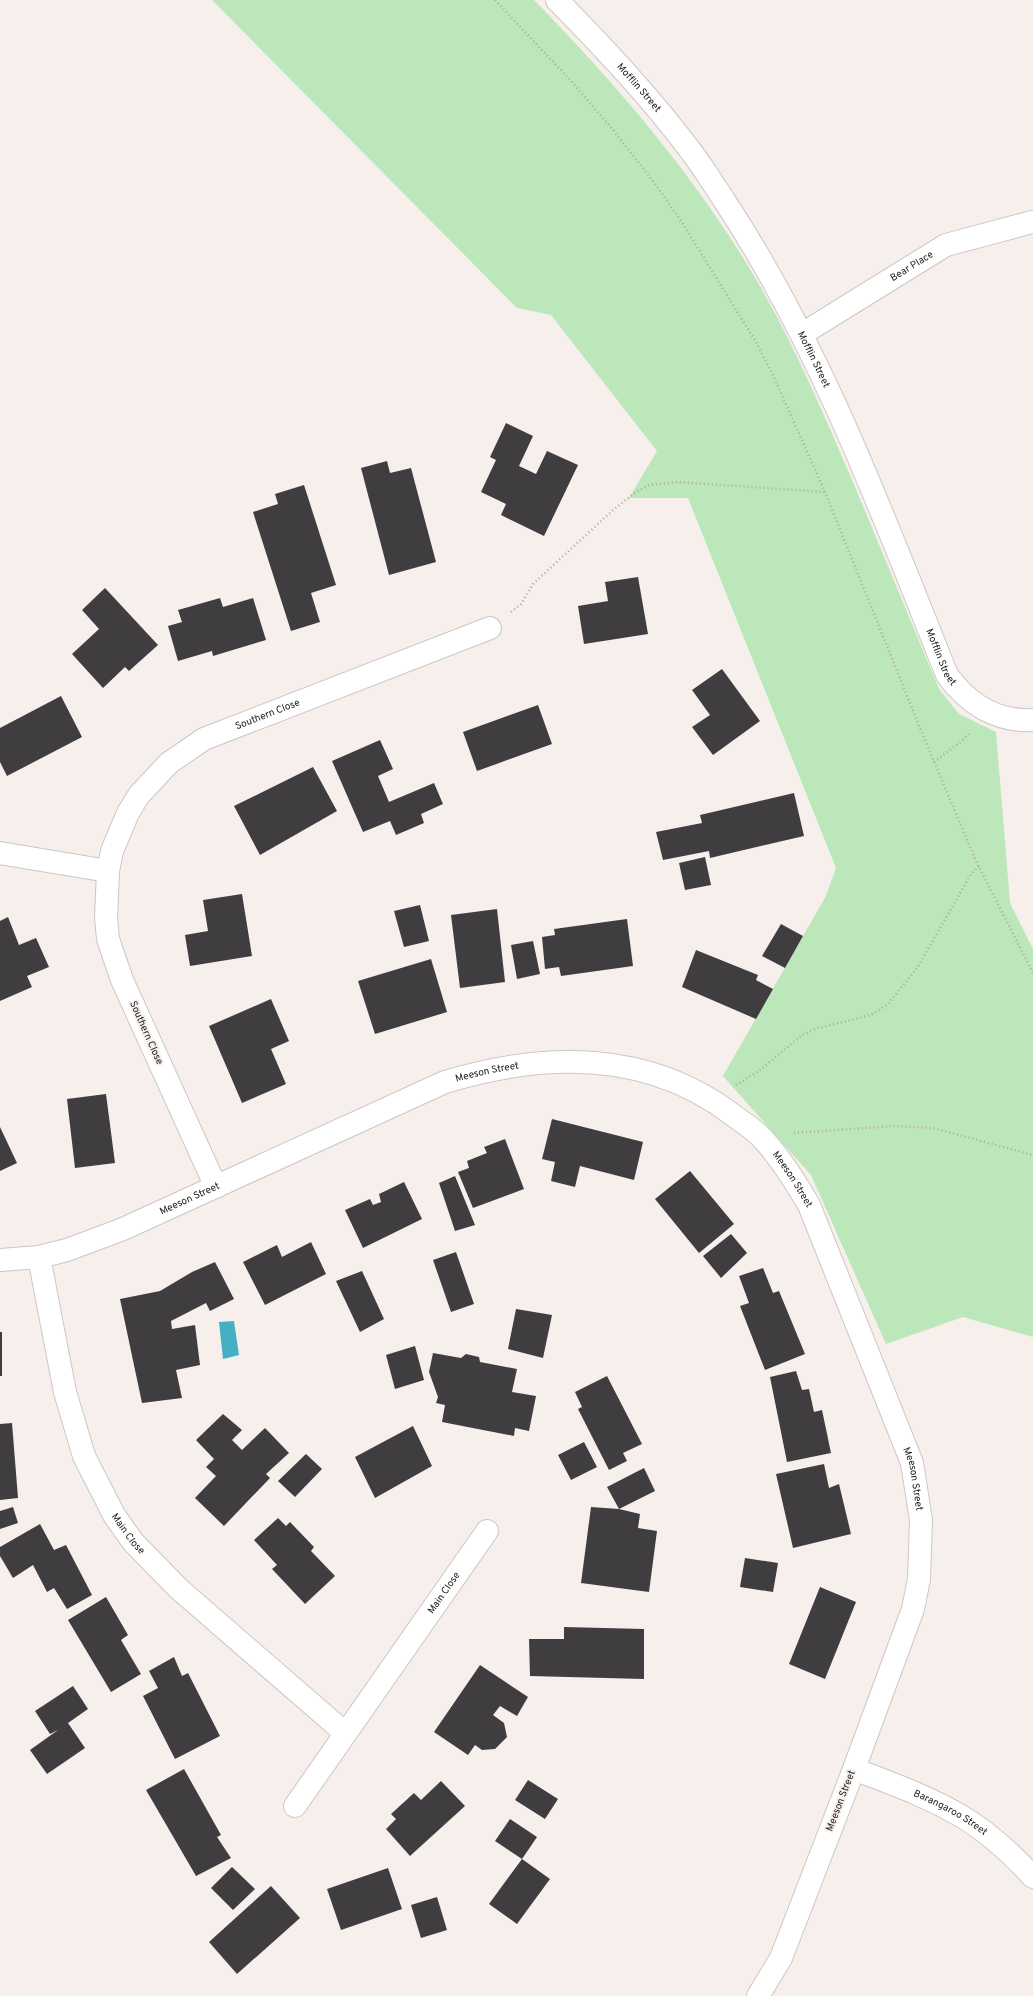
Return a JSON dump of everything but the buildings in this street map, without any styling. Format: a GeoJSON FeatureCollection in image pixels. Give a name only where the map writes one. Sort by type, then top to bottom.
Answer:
{"type":"FeatureCollection","features":[{"type":"Feature","properties":{"kind":"street","name":"Mofflin Street"},"geometry":{"type":"LineString","coordinates":[[557,0],[628,74],[694,155],[752,242],[802,334],[861,463],[947,675],[957,689],[984,710],[1018,720],[1033,720]]}},
{"type":"Feature","properties":{"kind":"street","name":"Bear Place"},"geometry":{"type":"LineString","coordinates":[[802,334],[946,245],[1032,222]]}},
{"type":"Feature","properties":{"kind":"street","name":"Southern Close"},"geometry":{"type":"LineString","coordinates":[[216,1187],[122,980],[107,932],[106,917],[108,872],[112,851],[128,813],[139,795],[169,763],[204,739],[490,628]]}},
{"type":"Feature","properties":{"kind":"street"},"geometry":{"type":"LineString","coordinates":[[0,853],[108,872]]}},
{"type":"Feature","properties":{"kind":"street","name":"Meeson Street"},"geometry":{"type":"LineString","coordinates":[[0,1260],[39,1257],[67,1250],[123,1230],[445,1082],[477,1072],[541,1062],[564,1061],[633,1068],[689,1087],[714,1101],[760,1136],[795,1180],[809,1205],[912,1463],[921,1520],[919,1579],[913,1609],[854,1769],[781,1958],[758,1996]]}},
{"type":"Feature","properties":{"kind":"street","name":"Main Close"},"geometry":{"type":"LineString","coordinates":[[39,1257],[65,1392],[84,1456],[114,1515],[133,1542],[178,1589],[345,1733]]}},
{"type":"Feature","properties":{"kind":"street","name":"Main Close"},"geometry":{"type":"LineString","coordinates":[[295,1806],[487,1530]]}},
{"type":"Feature","properties":{"kind":"street","name":"Barangaroo Street"},"geometry":{"type":"LineString","coordinates":[[854,1769],[902,1787],[961,1816],[1012,1854],[1033,1877]]}},
{"type":"Feature","properties":{"kind":"path"},"geometry":{"type":"LineString","coordinates":[[495,0],[568,78],[613,130],[683,224],[756,342],[773,375],[825,492],[934,762],[979,866],[1033,973]]}},
{"type":"Feature","properties":{"kind":"path"},"geometry":{"type":"LineString","coordinates":[[490,628],[520,604],[533,584],[612,511],[636,492],[649,485],[677,482],[825,492]]}},
{"type":"Feature","properties":{"kind":"path"},"geometry":{"type":"LineString","coordinates":[[934,762],[962,741],[976,725],[984,710]]}},
{"type":"Feature","properties":{"kind":"path"},"geometry":{"type":"LineString","coordinates":[[714,1101],[727,1088],[758,1071],[802,1035],[818,1028],[871,1015],[888,1004],[917,968],[971,874],[979,866]]}},
{"type":"Feature","properties":{"kind":"path"},"geometry":{"type":"LineString","coordinates":[[765,1143],[776,1134],[894,1126],[932,1128],[1033,1155]]}},
{"type":"Feature","properties":{"kind":"green space"},"geometry":{"type":"Polygon","coordinates":[[[212,0],[534,0],[592,61],[647,124],[698,191],[745,261],[776,315],[817,400],[939,689],[959,714],[996,732],[1010,903],[1033,949],[1033,1337],[963,1317],[886,1344],[811,1175],[723,1076],[826,896],[836,868],[688,498],[629,498],[657,451],[551,315],[517,308],[212,0]]]}},
{"type":"Feature","properties":{"kind":"water"},"geometry":{"type":"Polygon","coordinates":[[[234,1321],[239,1355],[223,1359],[219,1322],[234,1321]]]}}]}
